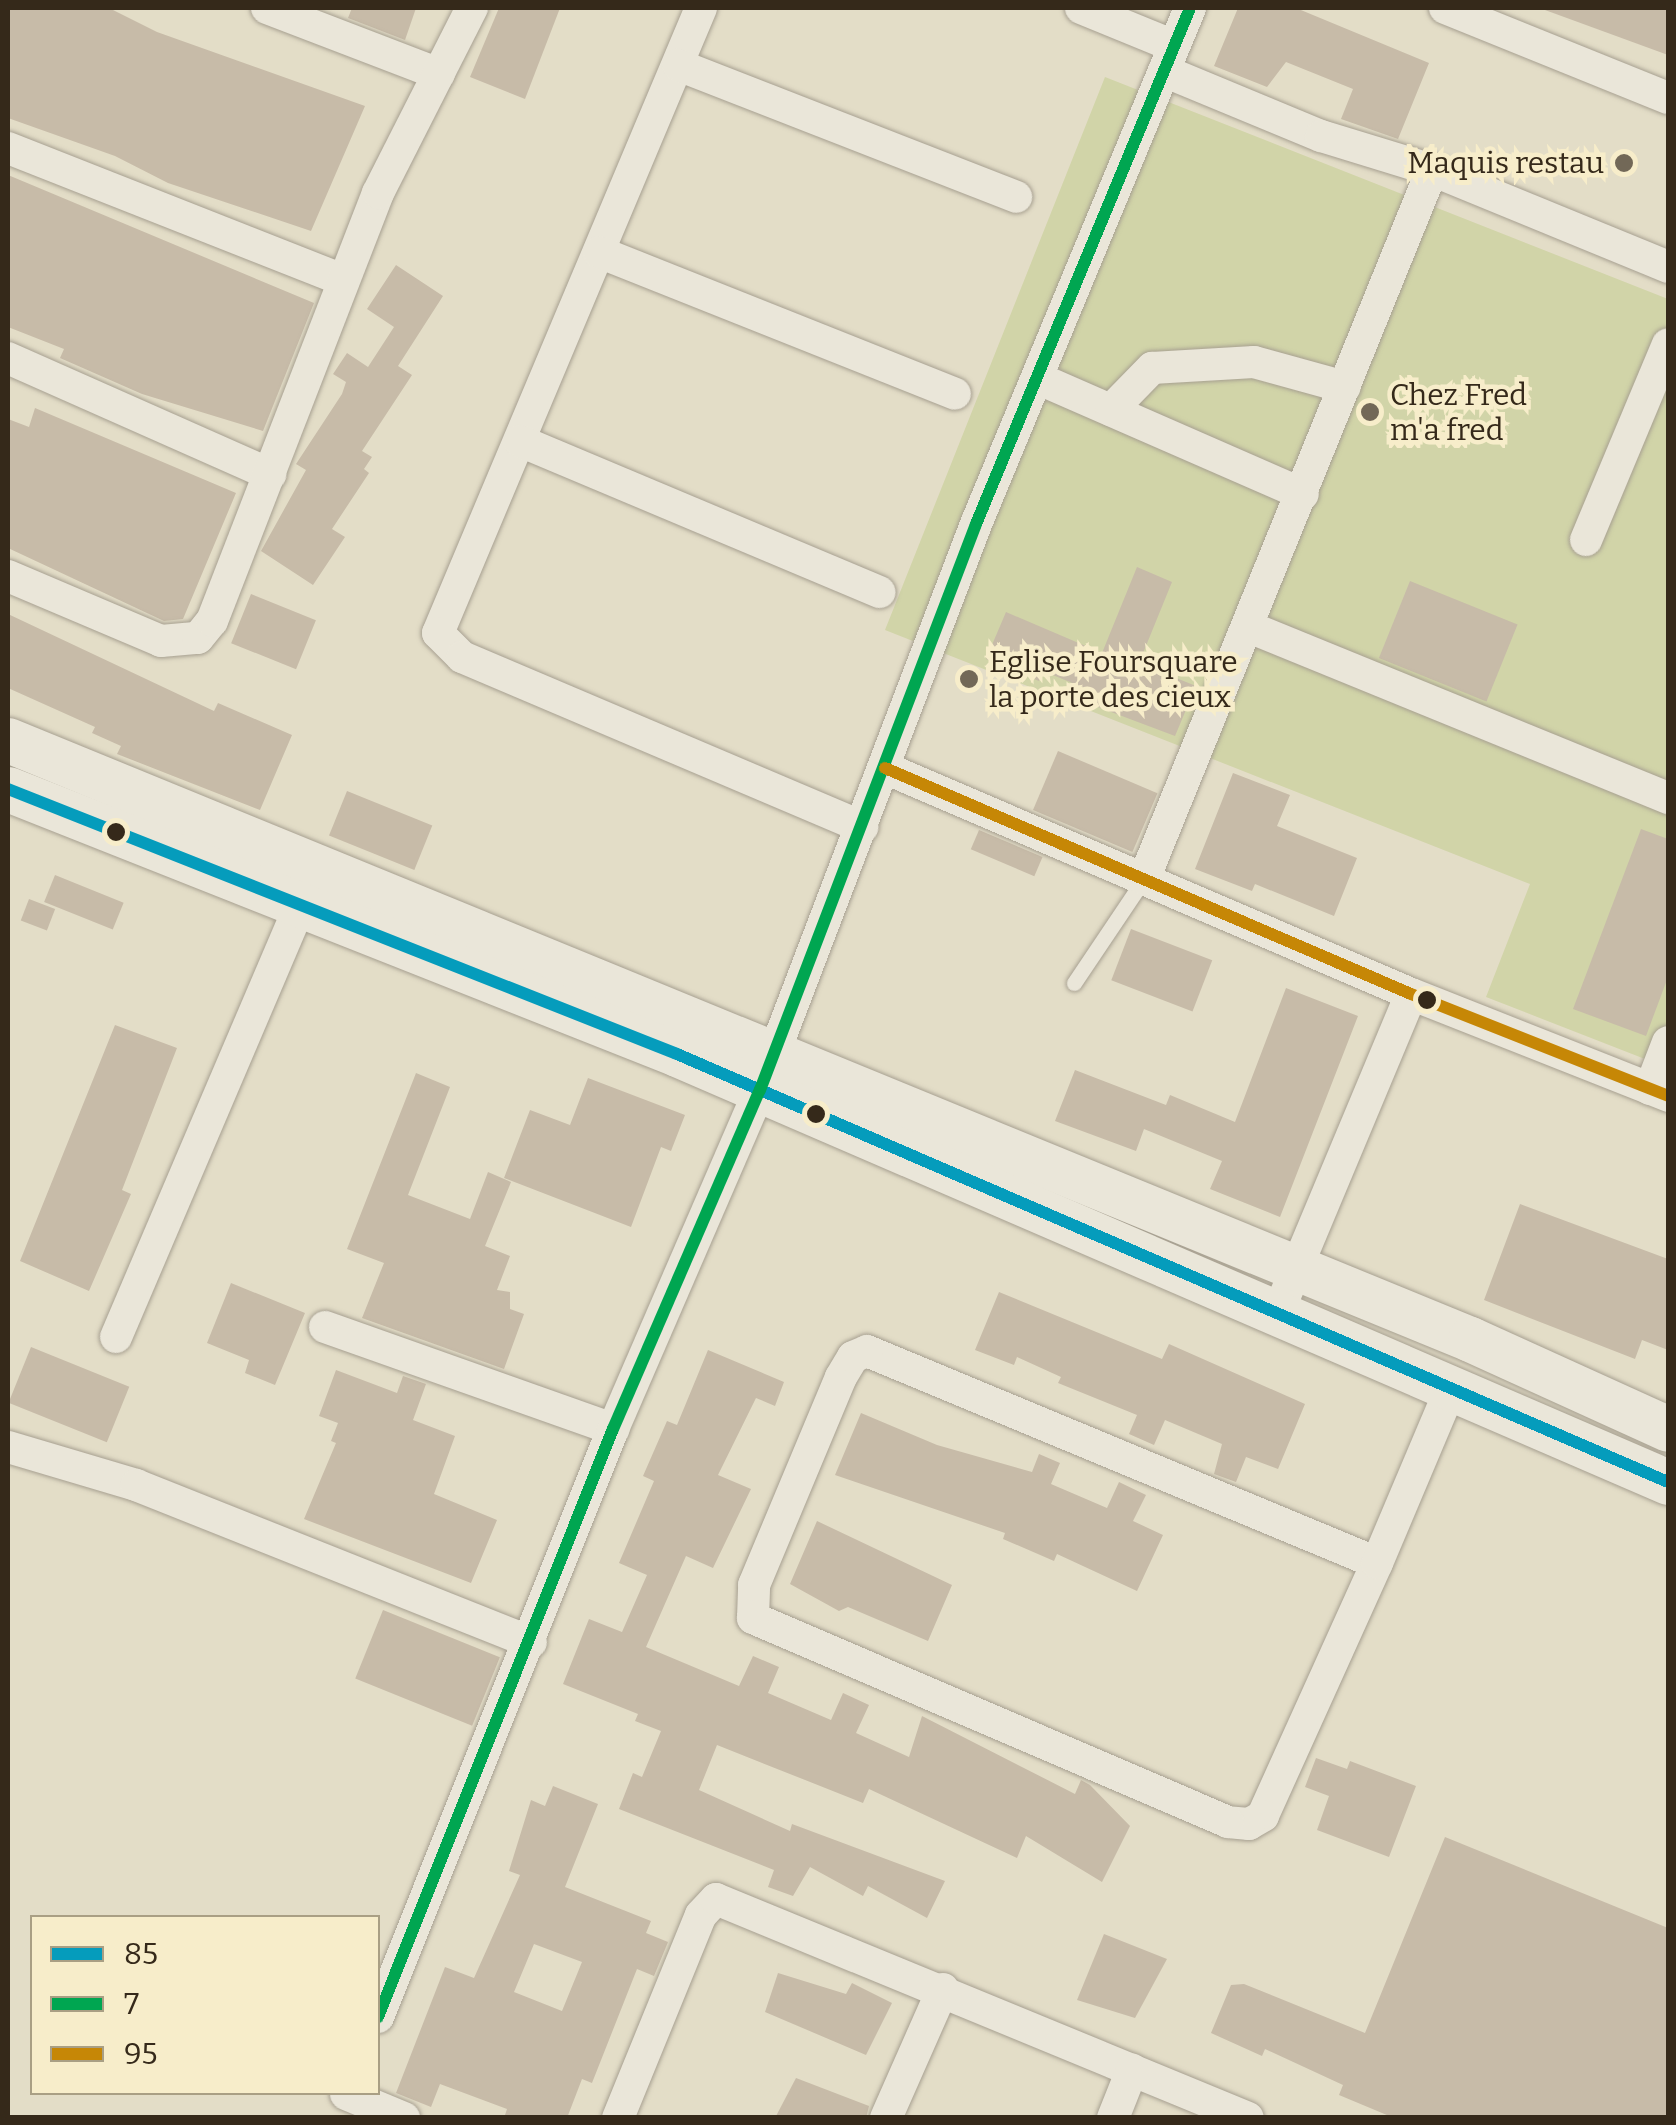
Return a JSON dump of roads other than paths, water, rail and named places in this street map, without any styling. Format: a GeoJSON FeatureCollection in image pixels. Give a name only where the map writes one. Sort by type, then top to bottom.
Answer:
{"type":"FeatureCollection","features":[{"type":"Feature","properties":{"kind":"main road"},"geometry":{"type":"LineString","coordinates":[[8,740],[767,1072],[1288,1290],[1668,1429]]}},
{"type":"Feature","properties":{"kind":"main road"},"geometry":{"type":"LineString","coordinates":[[8,789],[299,907],[767,1072]]}},
{"type":"Feature","properties":{"kind":"main road"},"geometry":{"type":"LineString","coordinates":[[1288,1290],[1453,1383],[1668,1482]]}},
{"type":"Feature","properties":{"kind":"street"},"geometry":{"type":"LineString","coordinates":[[267,8],[439,74]]}},
{"type":"Feature","properties":{"kind":"street"},"geometry":{"type":"LineString","coordinates":[[8,576],[161,641],[198,638],[228,595],[343,280],[472,8]]}},
{"type":"Feature","properties":{"kind":"street"},"geometry":{"type":"LineString","coordinates":[[701,8],[438,634],[462,657],[862,827]]}},
{"type":"Feature","properties":{"kind":"street"},"geometry":{"type":"LineString","coordinates":[[1081,8],[1321,136],[1432,170],[1668,267]]}},
{"type":"Feature","properties":{"kind":"street"},"geometry":{"type":"LineString","coordinates":[[380,2012],[614,1429],[767,1072],[1038,378],[1190,8]]}},
{"type":"Feature","properties":{"kind":"street"},"geometry":{"type":"LineString","coordinates":[[1445,8],[1668,98]]}},
{"type":"Feature","properties":{"kind":"street"},"geometry":{"type":"LineString","coordinates":[[678,66],[1016,197]]}},
{"type":"Feature","properties":{"kind":"street"},"geometry":{"type":"LineString","coordinates":[[8,148],[343,280]]}},
{"type":"Feature","properties":{"kind":"street"},"geometry":{"type":"LineString","coordinates":[[1144,880],[1250,628],[1432,170]]}},
{"type":"Feature","properties":{"kind":"street"},"geometry":{"type":"LineString","coordinates":[[600,252],[955,394]]}},
{"type":"Feature","properties":{"kind":"street"},"geometry":{"type":"LineString","coordinates":[[1586,540],[1668,344]]}},
{"type":"Feature","properties":{"kind":"street"},"geometry":{"type":"LineString","coordinates":[[8,358],[270,474]]}},
{"type":"Feature","properties":{"kind":"street"},"geometry":{"type":"LineString","coordinates":[[1111,410],[1152,368],[1254,362],[1346,388]]}},
{"type":"Feature","properties":{"kind":"street"},"geometry":{"type":"LineString","coordinates":[[1038,378],[1303,494]]}},
{"type":"Feature","properties":{"kind":"street"},"geometry":{"type":"LineString","coordinates":[[520,441],[880,592]]}},
{"type":"Feature","properties":{"kind":"street"},"geometry":{"type":"LineString","coordinates":[[1250,628],[1668,798]]}},
{"type":"Feature","properties":{"kind":"street"},"geometry":{"type":"LineString","coordinates":[[886,768],[1411,994],[1659,1092],[1668,1042]]}},
{"type":"Feature","properties":{"kind":"street"},"geometry":{"type":"LineString","coordinates":[[116,1337],[299,907]]}},
{"type":"Feature","properties":{"kind":"street"},"geometry":{"type":"LineString","coordinates":[[1288,1290],[1411,994]]}},
{"type":"Feature","properties":{"kind":"street"},"geometry":{"type":"LineString","coordinates":[[324,1327],[614,1429]]}},
{"type":"Feature","properties":{"kind":"street"},"geometry":{"type":"LineString","coordinates":[[1377,1563],[867,1351],[853,1357],[841,1377],[754,1586],[751,1607],[753,1618],[768,1629],[1228,1822],[1249,1824],[1263,1816],[1283,1782],[1377,1563],[1453,1383]]}},
{"type":"Feature","properties":{"kind":"street"},"geometry":{"type":"LineString","coordinates":[[8,1447],[136,1485],[530,1642]]}},
{"type":"Feature","properties":{"kind":"street"},"geometry":{"type":"LineString","coordinates":[[618,2118],[711,1900],[943,1989],[1248,2118]]}},
{"type":"Feature","properties":{"kind":"street"},"geometry":{"type":"LineString","coordinates":[[886,2118],[943,1989]]}},
{"type":"Feature","properties":{"kind":"street"},"geometry":{"type":"LineString","coordinates":[[1112,2118],[1132,2070]]}},
{"type":"Feature","properties":{"kind":"street"},"geometry":{"type":"LineString","coordinates":[[351,2095],[404,2118]]}},
{"type":"Feature","properties":{"kind":"lane"},"geometry":{"type":"LineString","coordinates":[[1074,983],[1144,880]]}},
{"type":"Feature","properties":{"kind":"place","name":"Maquis restau"},"geometry":{"type":"Point","coordinates":[1624,163]}},
{"type":"Feature","properties":{"kind":"place","name":"Chez Fred m'a fred"},"geometry":{"type":"Point","coordinates":[1370,412]}},
{"type":"Feature","properties":{"kind":"place","name":"Eglise Foursquare la porte des cieux"},"geometry":{"type":"Point","coordinates":[969,679]}}]}
